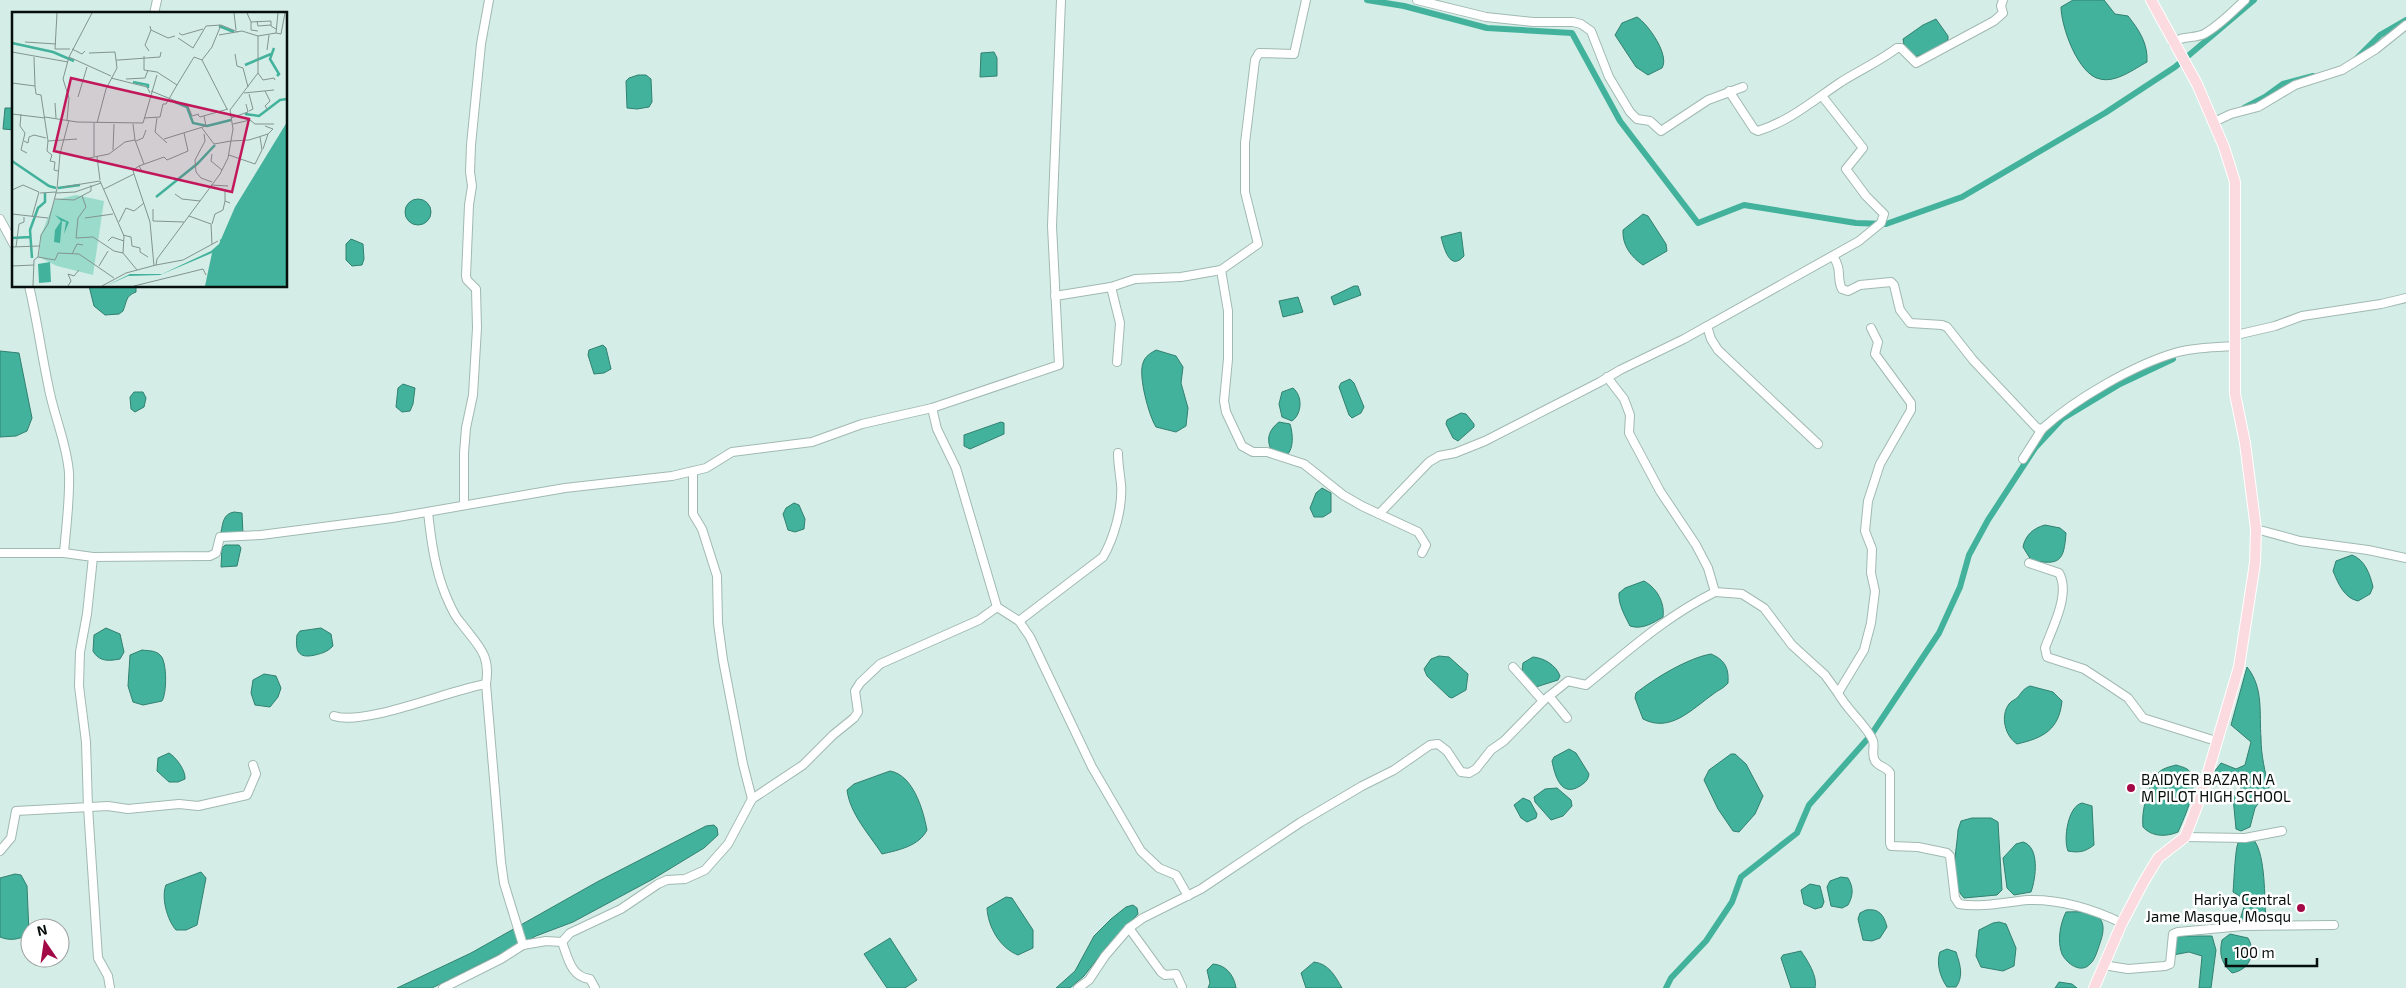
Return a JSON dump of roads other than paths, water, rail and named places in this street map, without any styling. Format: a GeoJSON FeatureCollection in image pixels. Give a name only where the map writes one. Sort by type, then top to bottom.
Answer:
{"type":"FeatureCollection","features":[{"type":"Feature","properties":{"kind":"main road"},"geometry":{"type":"LineString","coordinates":[[2094,988],[2102,965],[2122,923],[2158,858],[2185,837],[2201,796],[2239,667],[2255,563],[2256,529],[2235,394],[2235,182],[2214,122],[2197,84],[2151,0]]}},
{"type":"Feature","properties":{"kind":"street"},"geometry":{"type":"LineString","coordinates":[[464,505],[464,453],[466,428],[473,395],[477,321],[477,292],[466,276],[469,205],[472,186],[470,172],[471,145],[481,44],[489,0]]}},
{"type":"Feature","properties":{"kind":"street"},"geometry":{"type":"LineString","coordinates":[[0,553],[64,553],[93,557],[210,556],[216,553],[220,537],[262,535],[428,512],[565,488],[693,472],[706,468],[732,452],[812,442],[862,424],[932,408],[1059,365],[1052,226],[1061,0]]}},
{"type":"Feature","properties":{"kind":"street"},"geometry":{"type":"LineString","coordinates":[[1055,296],[1111,287],[1135,279],[1181,277],[1222,270],[1258,244],[1245,192],[1245,143],[1255,60],[1259,53],[1265,52],[1294,54],[1306,0]]}},
{"type":"Feature","properties":{"kind":"street"},"geometry":{"type":"LineString","coordinates":[[1417,0],[1486,17],[1581,24],[1591,31],[1610,77],[1630,112],[1637,119],[1650,121],[1661,131],[1708,100],[1742,87]]}},
{"type":"Feature","properties":{"kind":"street"},"geometry":{"type":"LineString","coordinates":[[1729,91],[1752,126],[1758,131],[1795,114],[1840,82],[1897,48],[1901,48],[1912,61],[1920,61],[1994,21],[2003,13],[2001,2],[2003,0]]}},
{"type":"Feature","properties":{"kind":"street"},"geometry":{"type":"LineString","coordinates":[[2174,44],[2184,38],[2203,34],[2217,25],[2245,0]]}},
{"type":"Feature","properties":{"kind":"street"},"geometry":{"type":"LineString","coordinates":[[2214,122],[2231,114],[2258,107],[2295,85],[2342,70],[2376,49],[2406,25]]}},
{"type":"Feature","properties":{"kind":"street"},"geometry":{"type":"LineString","coordinates":[[1379,514],[1429,462],[1440,456],[1454,453],[1485,441],[1707,326],[1833,256],[1868,235],[1881,223],[1884,214],[1866,196],[1846,169],[1863,148],[1822,96]]}},
{"type":"Feature","properties":{"kind":"street"},"geometry":{"type":"LineString","coordinates":[[0,219],[12,241]]}},
{"type":"Feature","properties":{"kind":"street"},"geometry":{"type":"LineString","coordinates":[[1833,256],[1839,265],[1839,282],[1842,289],[1848,292],[1860,285],[1891,282],[1894,285],[1900,310],[1910,323],[1942,324],[1947,328],[2020,410],[2037,428],[2042,429]]}},
{"type":"Feature","properties":{"kind":"street"},"geometry":{"type":"LineString","coordinates":[[1222,270],[1228,311],[1228,359],[1224,401],[1226,412],[1242,446],[1252,452],[1267,452],[1304,464],[1343,495],[1418,532],[1426,544],[1422,553]]}},
{"type":"Feature","properties":{"kind":"street"},"geometry":{"type":"LineString","coordinates":[[1111,287],[1120,323],[1117,362]]}},
{"type":"Feature","properties":{"kind":"street"},"geometry":{"type":"LineString","coordinates":[[30,288],[36,313],[48,384],[62,434],[69,471],[69,502],[64,553]]}},
{"type":"Feature","properties":{"kind":"street"},"geometry":{"type":"LineString","coordinates":[[2236,335],[2275,326],[2302,316],[2381,304],[2406,298]]}},
{"type":"Feature","properties":{"kind":"street"},"geometry":{"type":"LineString","coordinates":[[1707,326],[1711,339],[1718,350],[1818,444]]}},
{"type":"Feature","properties":{"kind":"street"},"geometry":{"type":"LineString","coordinates":[[1838,693],[1864,650],[1871,623],[1875,591],[1871,573],[1872,549],[1865,531],[1868,501],[1880,464],[1911,410],[1911,403],[1875,354],[1878,342],[1871,328]]}},
{"type":"Feature","properties":{"kind":"street"},"geometry":{"type":"LineString","coordinates":[[2023,459],[2042,429],[2068,407],[2158,358],[2180,351],[2236,346]]}},
{"type":"Feature","properties":{"kind":"street"},"geometry":{"type":"LineString","coordinates":[[1607,378],[1624,399],[1630,416],[1629,433],[1660,491],[1696,545],[1708,568],[1715,592]]}},
{"type":"Feature","properties":{"kind":"street"},"geometry":{"type":"LineString","coordinates":[[932,408],[937,429],[956,468],[997,607],[1019,621],[1030,637],[1092,767],[1141,851],[1160,868],[1176,875],[1188,896]]}},
{"type":"Feature","properties":{"kind":"street"},"geometry":{"type":"LineString","coordinates":[[1019,621],[1103,556],[1111,543],[1117,522],[1121,485],[1118,453]]}},
{"type":"Feature","properties":{"kind":"street"},"geometry":{"type":"LineString","coordinates":[[693,472],[693,514],[702,529],[717,576],[718,623],[723,660],[743,764],[752,799]]}},
{"type":"Feature","properties":{"kind":"street"},"geometry":{"type":"LineString","coordinates":[[428,512],[432,544],[445,594],[459,621],[484,654],[488,669],[486,684],[501,862],[523,944]]}},
{"type":"Feature","properties":{"kind":"street"},"geometry":{"type":"LineString","coordinates":[[2256,529],[2300,541],[2368,550],[2406,558]]}},
{"type":"Feature","properties":{"kind":"street"},"geometry":{"type":"LineString","coordinates":[[93,557],[88,614],[80,652],[79,686],[86,742],[88,807],[98,958],[108,976],[110,988]]}},
{"type":"Feature","properties":{"kind":"street"},"geometry":{"type":"LineString","coordinates":[[2029,562],[2059,573],[2063,581],[2062,596],[2045,648],[2047,656],[2084,669],[2128,698],[2143,718],[2216,741]]}},
{"type":"Feature","properties":{"kind":"street"},"geometry":{"type":"LineString","coordinates":[[1078,988],[1089,980],[1105,956],[1129,928],[1143,918],[1222,877],[1240,862],[1301,822],[1362,786],[1394,770],[1430,745],[1438,744],[1447,751],[1462,772],[1469,773],[1476,769],[1491,750],[1504,742],[1546,699],[1568,681],[1586,685],[1682,608],[1715,592],[1742,594],[1764,608],[1792,645],[1825,675],[1844,704],[1873,740],[1873,756],[1878,764],[1890,773],[1891,846],[1918,847],[1947,853],[1950,856],[1955,898],[1958,904],[2032,900],[2067,903],[2097,911],[2122,923]]}},
{"type":"Feature","properties":{"kind":"street"},"geometry":{"type":"LineString","coordinates":[[562,942],[570,933],[621,909],[658,884],[667,880],[685,879],[706,870],[728,844],[752,799],[803,766],[833,735],[854,718],[858,712],[855,691],[860,683],[880,664],[979,620],[997,607]]}},
{"type":"Feature","properties":{"kind":"street"},"geometry":{"type":"LineString","coordinates":[[1513,667],[1567,718]]}},
{"type":"Feature","properties":{"kind":"street"},"geometry":{"type":"LineString","coordinates":[[334,716],[351,718],[389,711],[457,690],[486,684]]}},
{"type":"Feature","properties":{"kind":"street"},"geometry":{"type":"LineString","coordinates":[[0,851],[11,838],[16,811],[108,806],[128,809],[179,804],[198,806],[241,798],[247,795],[251,789],[256,774],[253,766]]}},
{"type":"Feature","properties":{"kind":"street"},"geometry":{"type":"LineString","coordinates":[[2185,837],[2245,838],[2282,831]]}},
{"type":"Feature","properties":{"kind":"street"},"geometry":{"type":"LineString","coordinates":[[2102,965],[2128,968],[2165,966],[2170,964],[2173,934],[2178,932],[2244,926],[2334,925]]}},
{"type":"Feature","properties":{"kind":"street"},"geometry":{"type":"LineString","coordinates":[[1129,928],[1161,972],[1165,975],[1176,974],[1182,987]]}},
{"type":"Feature","properties":{"kind":"street"},"geometry":{"type":"LineString","coordinates":[[443,988],[512,954],[523,944],[546,941],[562,942]]}},
{"type":"Feature","properties":{"kind":"street"},"geometry":{"type":"LineString","coordinates":[[562,942],[575,972],[583,978],[590,979],[595,988]]}},
{"type":"Feature","properties":{"kind":"waterway"},"geometry":{"type":"LineString","coordinates":[[1367,0],[1404,6],[1487,28],[1572,33],[1620,121],[1698,223],[1744,205],[1856,223],[1886,224],[1962,197],[2105,113],[2175,67],[2254,0]]}},
{"type":"Feature","properties":{"kind":"waterway"},"geometry":{"type":"LineString","coordinates":[[2354,61],[2380,35],[2406,20]]}},
{"type":"Feature","properties":{"kind":"waterway"},"geometry":{"type":"LineString","coordinates":[[2244,108],[2265,97],[2283,84],[2313,76]]}},
{"type":"Feature","properties":{"kind":"waterway"},"geometry":{"type":"LineString","coordinates":[[1666,988],[1671,978],[1706,941],[1732,902],[1741,877],[1797,833],[1809,805],[1871,735],[1939,633],[1960,587],[1969,555],[1988,520],[2035,448],[2062,419],[2120,384],[2173,359]]}},
{"type":"Feature","properties":{"kind":"place","name":"BAIDYER BAZAR N A M PILOT HIGH SCHOOL"},"geometry":{"type":"Point","coordinates":[2131,788]}},
{"type":"Feature","properties":{"kind":"place","name":"Hariya Central Jame Masque, Mosqu"},"geometry":{"type":"Point","coordinates":[2301,908]}}]}
